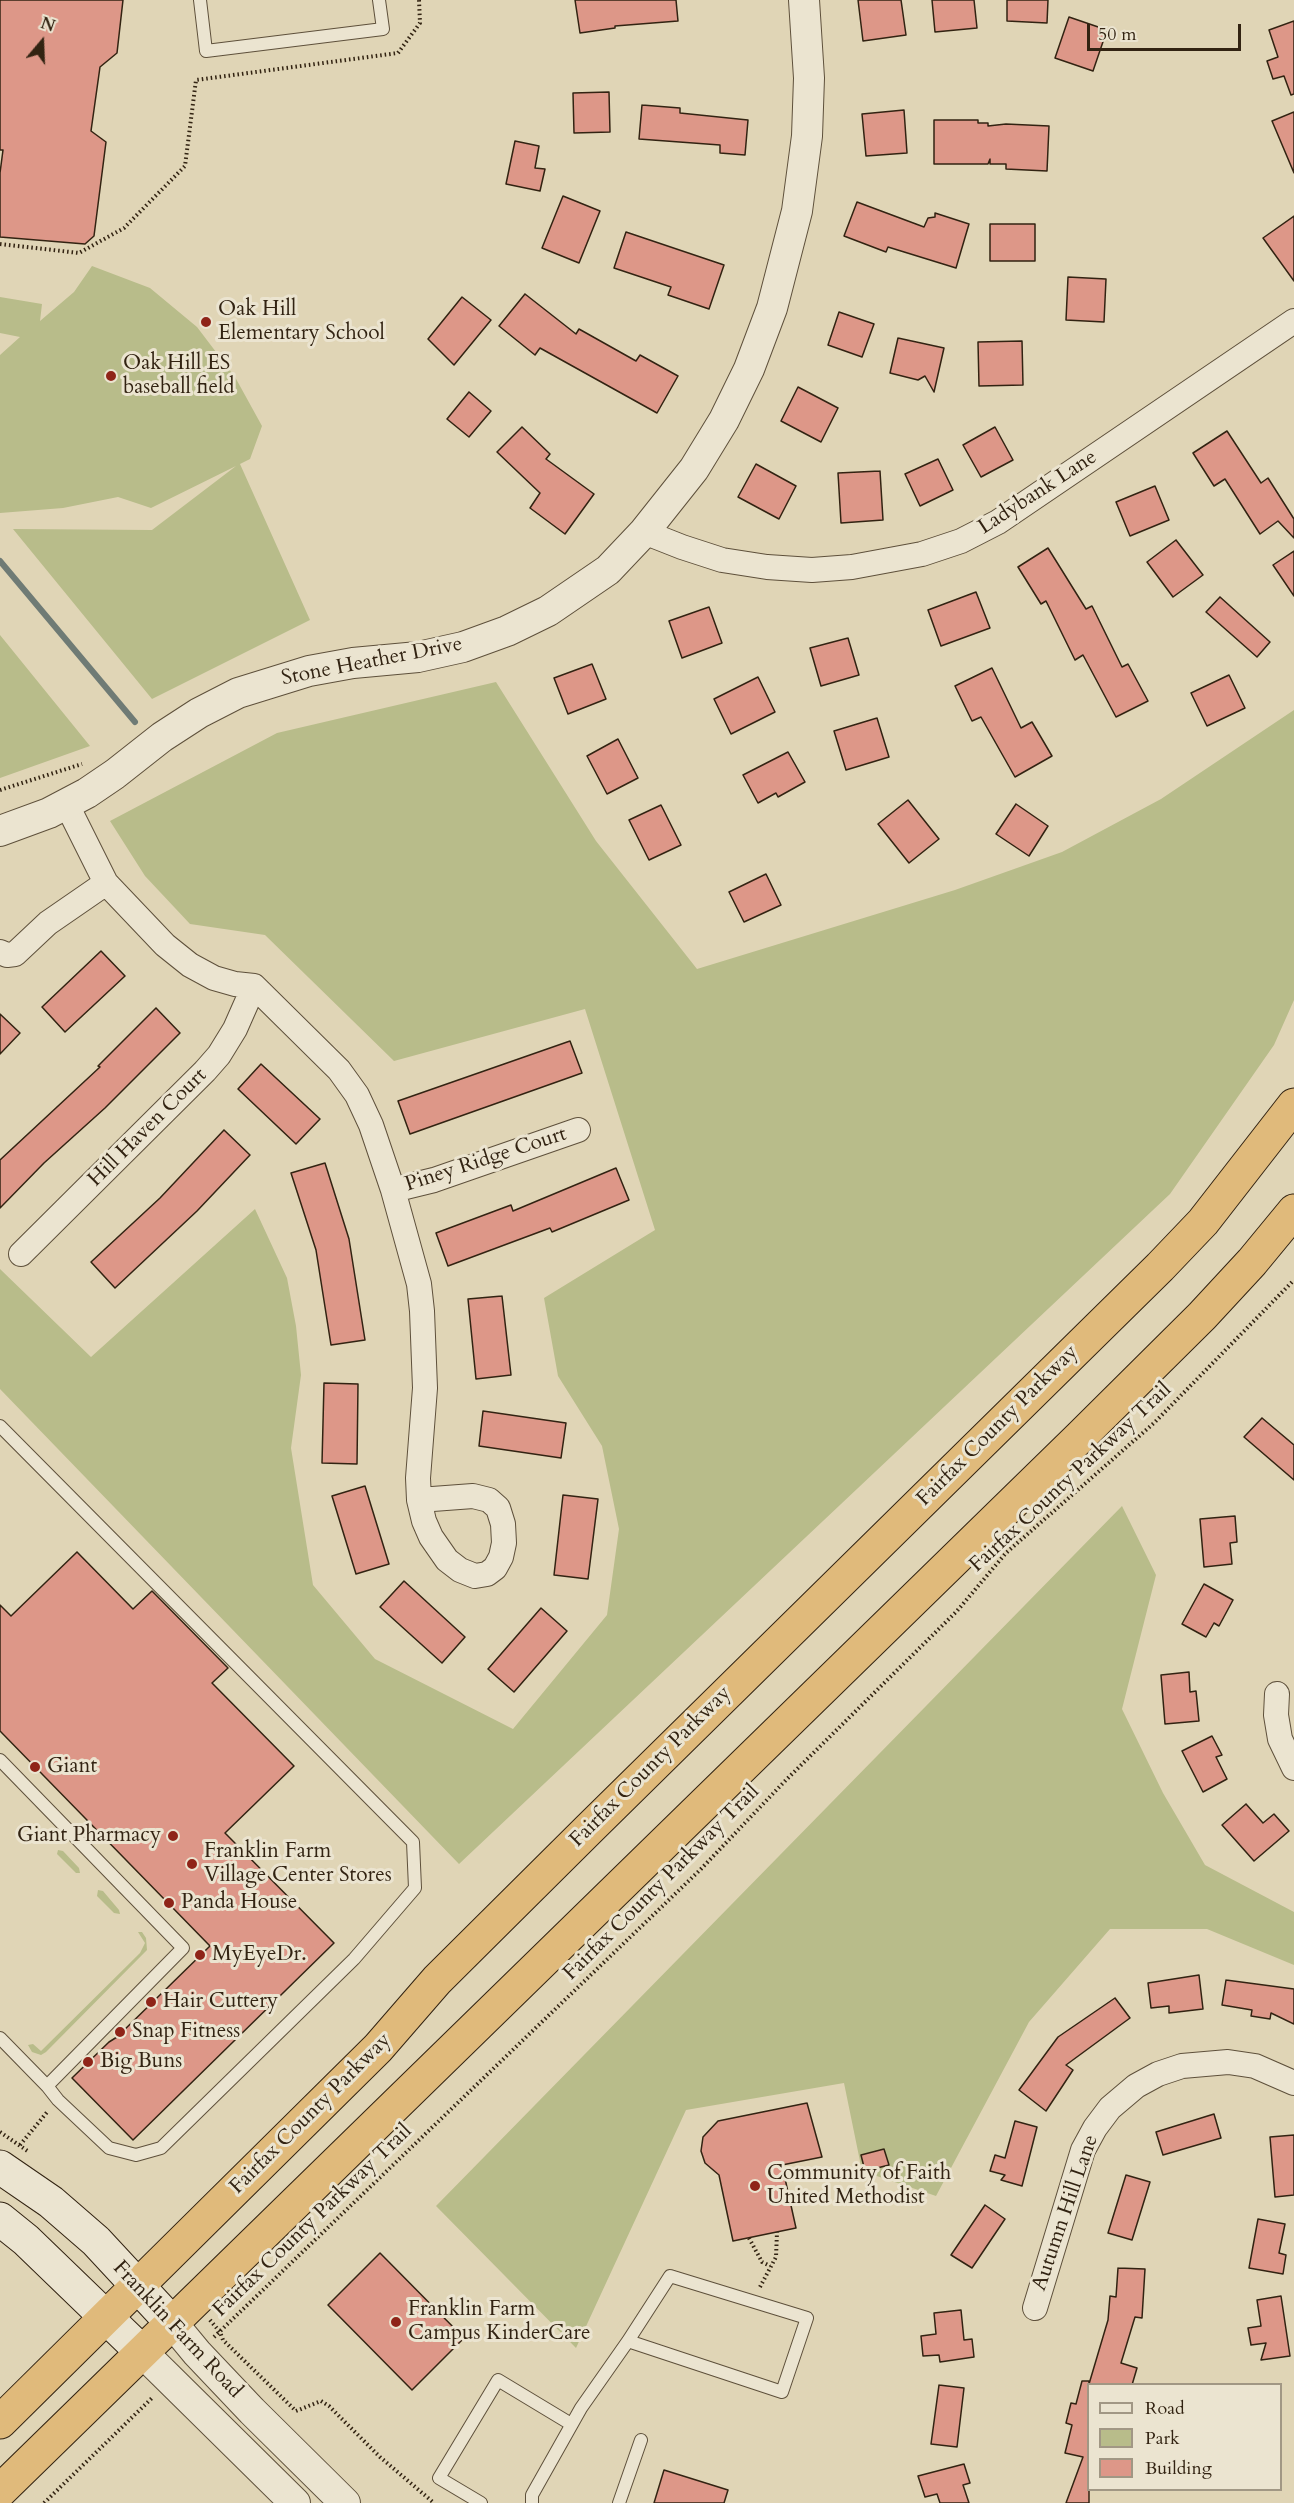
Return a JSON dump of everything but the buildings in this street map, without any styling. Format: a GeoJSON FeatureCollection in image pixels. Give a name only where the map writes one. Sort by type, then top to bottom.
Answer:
{"type":"FeatureCollection","features":[{"type":"Feature","properties":{"kind":"highway","name":"Fairfax County Parkway"},"geometry":{"type":"LineString","coordinates":[[0,2422],[378,2048],[437,1980],[597,1820],[1160,1267],[1203,1222],[1294,1105]]}},
{"type":"Feature","properties":{"kind":"highway"},"geometry":{"type":"LineString","coordinates":[[0,2491],[1088,1429],[1238,1277],[1294,1211]]}},
{"type":"Feature","properties":{"kind":"main road","name":"Franklin Farm Road"},"geometry":{"type":"LineString","coordinates":[[10,2156],[51,2202],[96,2241],[173,2324]]}},
{"type":"Feature","properties":{"kind":"main road","name":"Franklin Farm Road"},"geometry":{"type":"LineString","coordinates":[[0,2219],[26,2240],[142,2352]]}},
{"type":"Feature","properties":{"kind":"street","name":"Stone Heather Drive"},"geometry":{"type":"LineString","coordinates":[[0,831],[67,805],[116,774],[171,731],[199,713],[238,693],[309,671],[353,663],[418,657],[463,647],[549,611],[608,570],[644,532],[682,486],[723,420],[748,369],[775,299],[798,211],[807,136],[809,78],[804,0]]}},
{"type":"Feature","properties":{"kind":"street","name":"Ladybank Lane"},"geometry":{"type":"LineString","coordinates":[[644,532],[682,548],[722,560],[767,567],[812,570],[852,567],[922,554],[961,541],[998,522],[1294,321]]}},
{"type":"Feature","properties":{"kind":"street"},"geometry":{"type":"LineString","coordinates":[[67,805],[106,883],[165,945],[190,965],[214,978],[254,986],[339,1070],[357,1095],[393,1190],[416,1274],[423,1311],[425,1388],[418,1478],[419,1500]]}},
{"type":"Feature","properties":{"kind":"street"},"geometry":{"type":"LineString","coordinates":[[0,952],[7,955],[15,954],[48,923],[106,883]]}},
{"type":"Feature","properties":{"kind":"street","name":"Hill Haven Court"},"geometry":{"type":"LineString","coordinates":[[21,1254],[219,1055],[235,1029],[254,986]]}},
{"type":"Feature","properties":{"kind":"street","name":"Piney Ridge Court"},"geometry":{"type":"LineString","coordinates":[[393,1190],[434,1180],[578,1130]]}},
{"type":"Feature","properties":{"kind":"street"},"geometry":{"type":"LineString","coordinates":[[1277,1694],[1276,1715],[1280,1739],[1294,1768]]}},
{"type":"Feature","properties":{"kind":"street","name":"Autumn Hill Lane"},"geometry":{"type":"LineString","coordinates":[[1035,2308],[1083,2150],[1095,2128],[1110,2108],[1136,2086],[1158,2074],[1182,2066],[1228,2062],[1255,2066],[1294,2083]]}},
{"type":"Feature","properties":{"kind":"street","name":"Franklin Farm Road"},"geometry":{"type":"LineString","coordinates":[[173,2324],[197,2353],[345,2503]]}},
{"type":"Feature","properties":{"kind":"street","name":"Franklin Farm Road"},"geometry":{"type":"LineString","coordinates":[[142,2352],[171,2378],[295,2503]]}},
{"type":"Feature","properties":{"kind":"lane"},"geometry":{"type":"LineString","coordinates":[[200,0],[206,51],[383,29],[379,0]]}},
{"type":"Feature","properties":{"kind":"lane"},"geometry":{"type":"LineString","coordinates":[[0,1425],[413,1842],[415,1888],[354,1959],[161,2148],[136,2156],[109,2148],[58,2100],[0,2038]]}},
{"type":"Feature","properties":{"kind":"lane"},"geometry":{"type":"LineString","coordinates":[[0,1760],[183,1948],[47,2086]]}},
{"type":"Feature","properties":{"kind":"lane"},"geometry":{"type":"LineString","coordinates":[[532,2503],[532,2495],[571,2424],[670,2276],[807,2319],[782,2392],[628,2341]]}},
{"type":"Feature","properties":{"kind":"lane"},"geometry":{"type":"LineString","coordinates":[[481,2503],[439,2478],[498,2380],[571,2424]]}},
{"type":"Feature","properties":{"kind":"lane"},"geometry":{"type":"LineString","coordinates":[[619,2503],[641,2440]]}},
{"type":"Feature","properties":{"kind":"path"},"geometry":{"type":"LineString","coordinates":[[0,243],[79,254],[124,228],[185,166],[196,80],[398,53],[420,23],[418,0]]}},
{"type":"Feature","properties":{"kind":"path"},"geometry":{"type":"LineString","coordinates":[[0,790],[88,762]]}},
{"type":"Feature","properties":{"kind":"path","name":"Fairfax County Parkway Trail"},"geometry":{"type":"LineString","coordinates":[[197,2353],[700,1870],[786,1780],[957,1611],[1006,1554],[1154,1423],[1294,1280]]}},
{"type":"Feature","properties":{"kind":"path"},"geometry":{"type":"LineString","coordinates":[[0,2132],[10,2156],[58,2100]]}},
{"type":"Feature","properties":{"kind":"path"},"geometry":{"type":"LineString","coordinates":[[755,2302],[762,2280],[776,2257],[777,2232]]}},
{"type":"Feature","properties":{"kind":"path"},"geometry":{"type":"LineString","coordinates":[[749,2238],[762,2262],[770,2266]]}},
{"type":"Feature","properties":{"kind":"path"},"geometry":{"type":"LineString","coordinates":[[220,2332],[223,2340],[296,2411],[321,2401],[329,2406],[380,2457],[434,2503]]}},
{"type":"Feature","properties":{"kind":"path"},"geometry":{"type":"LineString","coordinates":[[44,2503],[171,2378]]}},
{"type":"Feature","properties":{"kind":"green space"},"geometry":{"type":"Polygon","coordinates":[[[92,266],[150,288],[197,327],[235,377],[262,426],[250,459],[240,464],[310,620],[152,699],[13,529],[152,530],[236,466],[151,508],[118,497],[63,508],[0,513],[0,355],[20,337],[0,333],[0,297],[42,304],[40,321],[74,292],[92,266]]]}},
{"type":"Feature","properties":{"kind":"green space"},"geometry":{"type":"Polygon","coordinates":[[[0,635],[90,746],[0,778],[0,635]]]}},
{"type":"Feature","properties":{"kind":"green space"},"geometry":{"type":"Polygon","coordinates":[[[496,682],[596,841],[697,969],[955,890],[1062,852],[1161,799],[1294,710],[1294,1000],[1274,1045],[1170,1194],[459,1864],[0,1389],[0,1269],[91,1357],[255,1209],[287,1278],[296,1326],[301,1375],[291,1448],[313,1585],[375,1659],[513,1729],[607,1615],[619,1529],[602,1446],[558,1376],[544,1298],[655,1230],[585,1009],[394,1061],[265,935],[190,924],[145,876],[110,821],[277,733],[496,682]]]}},
{"type":"Feature","properties":{"kind":"green space"},"geometry":{"type":"Polygon","coordinates":[[[1122,1506],[1156,1575],[1122,1709],[1163,1793],[1205,1865],[1294,1912],[1294,1965],[1207,1929],[1110,1929],[1029,2022],[936,2196],[862,2171],[844,2083],[686,2110],[576,2348],[436,2206],[1122,1506]]]}},
{"type":"Feature","properties":{"kind":"green space"},"geometry":{"type":"Polygon","coordinates":[[[58,1850],[63,1851],[79,1868],[80,1873],[76,1873],[57,1854],[58,1850]]]}},
{"type":"Feature","properties":{"kind":"green space"},"geometry":{"type":"Polygon","coordinates":[[[98,1890],[103,1891],[120,1914],[114,1913],[97,1896],[98,1890]]]}},
{"type":"Feature","properties":{"kind":"green space"},"geometry":{"type":"Polygon","coordinates":[[[138,1932],[142,1932],[146,1938],[147,1950],[46,2052],[41,2055],[32,2052],[28,2045],[33,2044],[41,2051],[140,1953],[145,1943],[138,1932]]]}},
{"type":"Feature","properties":{"kind":"waterway"},"geometry":{"type":"LineString","coordinates":[[0,561],[135,722]]}},
{"type":"Feature","properties":{"kind":"place","name":"Oak Hill Elementary School"},"geometry":{"type":"Point","coordinates":[206,322]}},
{"type":"Feature","properties":{"kind":"place","name":"Oak Hill ES baseball field"},"geometry":{"type":"Point","coordinates":[111,376]}},
{"type":"Feature","properties":{"kind":"place","name":"Giant"},"geometry":{"type":"Point","coordinates":[35,1767]}},
{"type":"Feature","properties":{"kind":"place","name":"Giant Pharmacy"},"geometry":{"type":"Point","coordinates":[173,1836]}},
{"type":"Feature","properties":{"kind":"place","name":"Franklin Farm Village Center Stores"},"geometry":{"type":"Point","coordinates":[192,1864]}},
{"type":"Feature","properties":{"kind":"place","name":"Panda House"},"geometry":{"type":"Point","coordinates":[169,1903]}},
{"type":"Feature","properties":{"kind":"place","name":"MyEyeDr."},"geometry":{"type":"Point","coordinates":[200,1955]}},
{"type":"Feature","properties":{"kind":"place","name":"Hair Cuttery"},"geometry":{"type":"Point","coordinates":[151,2002]}},
{"type":"Feature","properties":{"kind":"place","name":"Snap Fitness"},"geometry":{"type":"Point","coordinates":[120,2032]}},
{"type":"Feature","properties":{"kind":"place","name":"Big Buns"},"geometry":{"type":"Point","coordinates":[88,2062]}},
{"type":"Feature","properties":{"kind":"place","name":"Community of Faith United Methodist"},"geometry":{"type":"Point","coordinates":[755,2186]}},
{"type":"Feature","properties":{"kind":"place","name":"Franklin Farm Campus KinderCare"},"geometry":{"type":"Point","coordinates":[396,2322]}}]}
